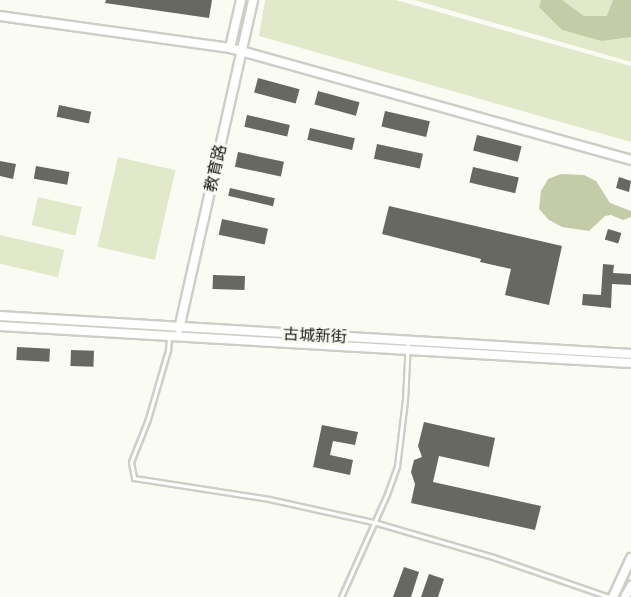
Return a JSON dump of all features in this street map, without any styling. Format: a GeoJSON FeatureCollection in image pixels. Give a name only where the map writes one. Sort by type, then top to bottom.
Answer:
{"type":"FeatureCollection","features":[{"type":"Feature","properties":{"kind":"main road"},"geometry":{"type":"LineString","coordinates":[[231,48],[241,0]]}},
{"type":"Feature","properties":{"kind":"main road","name":"教育路"},"geometry":{"type":"LineString","coordinates":[[179,332],[253,0]]}},
{"type":"Feature","properties":{"kind":"main road"},"geometry":{"type":"LineString","coordinates":[[0,16],[231,48],[631,160]]}},
{"type":"Feature","properties":{"kind":"main road","name":"古城新街"},"geometry":{"type":"LineString","coordinates":[[0,316],[179,332],[408,345],[631,354]]}},
{"type":"Feature","properties":{"kind":"main road","name":"古城新街"},"geometry":{"type":"LineString","coordinates":[[0,326],[169,336],[179,332]]}},
{"type":"Feature","properties":{"kind":"main road","name":"古城新街"},"geometry":{"type":"LineString","coordinates":[[408,345],[631,363]]}},
{"type":"Feature","properties":{"kind":"main road"},"geometry":{"type":"LineString","coordinates":[[611,597],[631,558]]}},
{"type":"Feature","properties":{"kind":"main road"},"geometry":{"type":"LineString","coordinates":[[625,597],[631,586]]}},
{"type":"Feature","properties":{"kind":"lane"},"geometry":{"type":"LineString","coordinates":[[169,336],[168,350],[148,419],[131,462],[134,478],[269,499],[373,522],[493,557],[611,597]]}},
{"type":"Feature","properties":{"kind":"lane"},"geometry":{"type":"LineString","coordinates":[[340,597],[387,494],[397,466],[402,433],[408,345]]}},
{"type":"Feature","properties":{"kind":"shaded area"},"geometry":{"type":"Polygon","coordinates":[[[265,0],[396,0],[631,66],[631,142],[259,36],[265,0]]]}},
{"type":"Feature","properties":{"kind":"shaded area"},"geometry":{"type":"Polygon","coordinates":[[[414,0],[631,0],[631,62],[414,0]]]}},
{"type":"Feature","properties":{"kind":"shaded area"},"geometry":{"type":"Polygon","coordinates":[[[541,0],[562,0],[584,16],[607,16],[613,0],[631,0],[631,37],[602,41],[562,30],[539,7],[541,0]]]}},
{"type":"Feature","properties":{"kind":"shaded area"},"geometry":{"type":"Polygon","coordinates":[[[118,157],[175,170],[155,260],[97,247],[118,157]]]}},
{"type":"Feature","properties":{"kind":"shaded area"},"geometry":{"type":"Polygon","coordinates":[[[561,174],[584,175],[596,181],[610,203],[631,211],[631,217],[623,220],[611,215],[605,216],[589,231],[562,227],[549,220],[539,209],[541,191],[548,179],[561,174]]]}},
{"type":"Feature","properties":{"kind":"shaded area"},"geometry":{"type":"Polygon","coordinates":[[[38,197],[82,207],[75,235],[31,225],[38,197]]]}},
{"type":"Feature","properties":{"kind":"shaded area"},"geometry":{"type":"Polygon","coordinates":[[[0,235],[64,250],[58,277],[0,264],[0,235]]]}},
{"type":"Feature","properties":{"kind":"building"},"geometry":{"type":"Polygon","coordinates":[[[106,0],[212,0],[209,18],[105,3],[106,0]]]}},
{"type":"Feature","properties":{"kind":"building"},"geometry":{"type":"Polygon","coordinates":[[[258,78],[300,89],[296,104],[254,92],[258,78]]]}},
{"type":"Feature","properties":{"kind":"building"},"geometry":{"type":"Polygon","coordinates":[[[318,91],[360,102],[356,116],[314,105],[318,91]]]}},
{"type":"Feature","properties":{"kind":"building"},"geometry":{"type":"Polygon","coordinates":[[[59,105],[91,112],[89,124],[57,117],[59,105]]]}},
{"type":"Feature","properties":{"kind":"building"},"geometry":{"type":"Polygon","coordinates":[[[385,111],[430,121],[426,137],[381,127],[385,111]]]}},
{"type":"Feature","properties":{"kind":"building"},"geometry":{"type":"Polygon","coordinates":[[[247,115],[290,125],[287,137],[244,127],[247,115]]]}},
{"type":"Feature","properties":{"kind":"building"},"geometry":{"type":"Polygon","coordinates":[[[310,128],[355,138],[352,150],[307,140],[310,128]]]}},
{"type":"Feature","properties":{"kind":"building"},"geometry":{"type":"Polygon","coordinates":[[[477,135],[522,146],[518,162],[473,151],[477,135]]]}},
{"type":"Feature","properties":{"kind":"building"},"geometry":{"type":"Polygon","coordinates":[[[377,144],[423,154],[420,168],[374,159],[377,144]]]}},
{"type":"Feature","properties":{"kind":"building"},"geometry":{"type":"Polygon","coordinates":[[[238,152],[284,162],[281,176],[235,167],[238,152]]]}},
{"type":"Feature","properties":{"kind":"building"},"geometry":{"type":"Polygon","coordinates":[[[0,161],[16,164],[13,179],[0,176],[0,161]]]}},
{"type":"Feature","properties":{"kind":"building"},"geometry":{"type":"Polygon","coordinates":[[[36,166],[69,172],[67,185],[34,179],[36,166]]]}},
{"type":"Feature","properties":{"kind":"building"},"geometry":{"type":"Polygon","coordinates":[[[473,167],[519,178],[515,193],[469,183],[473,167]]]}},
{"type":"Feature","properties":{"kind":"building"},"geometry":{"type":"Polygon","coordinates":[[[619,177],[631,181],[629,192],[616,188],[619,177]]]}},
{"type":"Feature","properties":{"kind":"building"},"geometry":{"type":"Polygon","coordinates":[[[230,188],[275,198],[273,206],[228,196],[230,188]]]}},
{"type":"Feature","properties":{"kind":"building"},"geometry":{"type":"Polygon","coordinates":[[[389,206],[562,246],[549,305],[505,295],[511,269],[382,234],[389,206]]]}},
{"type":"Feature","properties":{"kind":"building"},"geometry":{"type":"Polygon","coordinates":[[[222,219],[268,229],[265,244],[219,235],[222,219]]]}},
{"type":"Feature","properties":{"kind":"building"},"geometry":{"type":"Polygon","coordinates":[[[608,229],[621,233],[618,244],[605,240],[608,229]]]}},
{"type":"Feature","properties":{"kind":"building"},"geometry":{"type":"Polygon","coordinates":[[[603,264],[614,265],[613,273],[631,274],[631,285],[612,284],[611,308],[582,305],[583,294],[601,295],[603,264]]]}},
{"type":"Feature","properties":{"kind":"building"},"geometry":{"type":"Polygon","coordinates":[[[213,275],[245,276],[244,290],[213,289],[213,275]]]}},
{"type":"Feature","properties":{"kind":"building"},"geometry":{"type":"Polygon","coordinates":[[[17,347],[50,349],[49,362],[16,360],[17,347]]]}},
{"type":"Feature","properties":{"kind":"building"},"geometry":{"type":"Polygon","coordinates":[[[71,350],[94,351],[93,367],[70,366],[71,350]]]}},
{"type":"Feature","properties":{"kind":"building"},"geometry":{"type":"Polygon","coordinates":[[[424,422],[495,438],[489,467],[439,456],[433,482],[541,506],[535,530],[411,503],[415,484],[411,472],[414,460],[422,457],[418,446],[424,422]]]}},
{"type":"Feature","properties":{"kind":"building"},"geometry":{"type":"Polygon","coordinates":[[[322,425],[358,432],[355,445],[333,441],[330,455],[353,460],[350,475],[313,467],[322,425]]]}},
{"type":"Feature","properties":{"kind":"building"},"geometry":{"type":"Polygon","coordinates":[[[404,567],[419,572],[411,597],[393,597],[404,567]]]}},
{"type":"Feature","properties":{"kind":"building"},"geometry":{"type":"Polygon","coordinates":[[[429,574],[444,579],[438,597],[421,597],[429,574]]]}}]}
